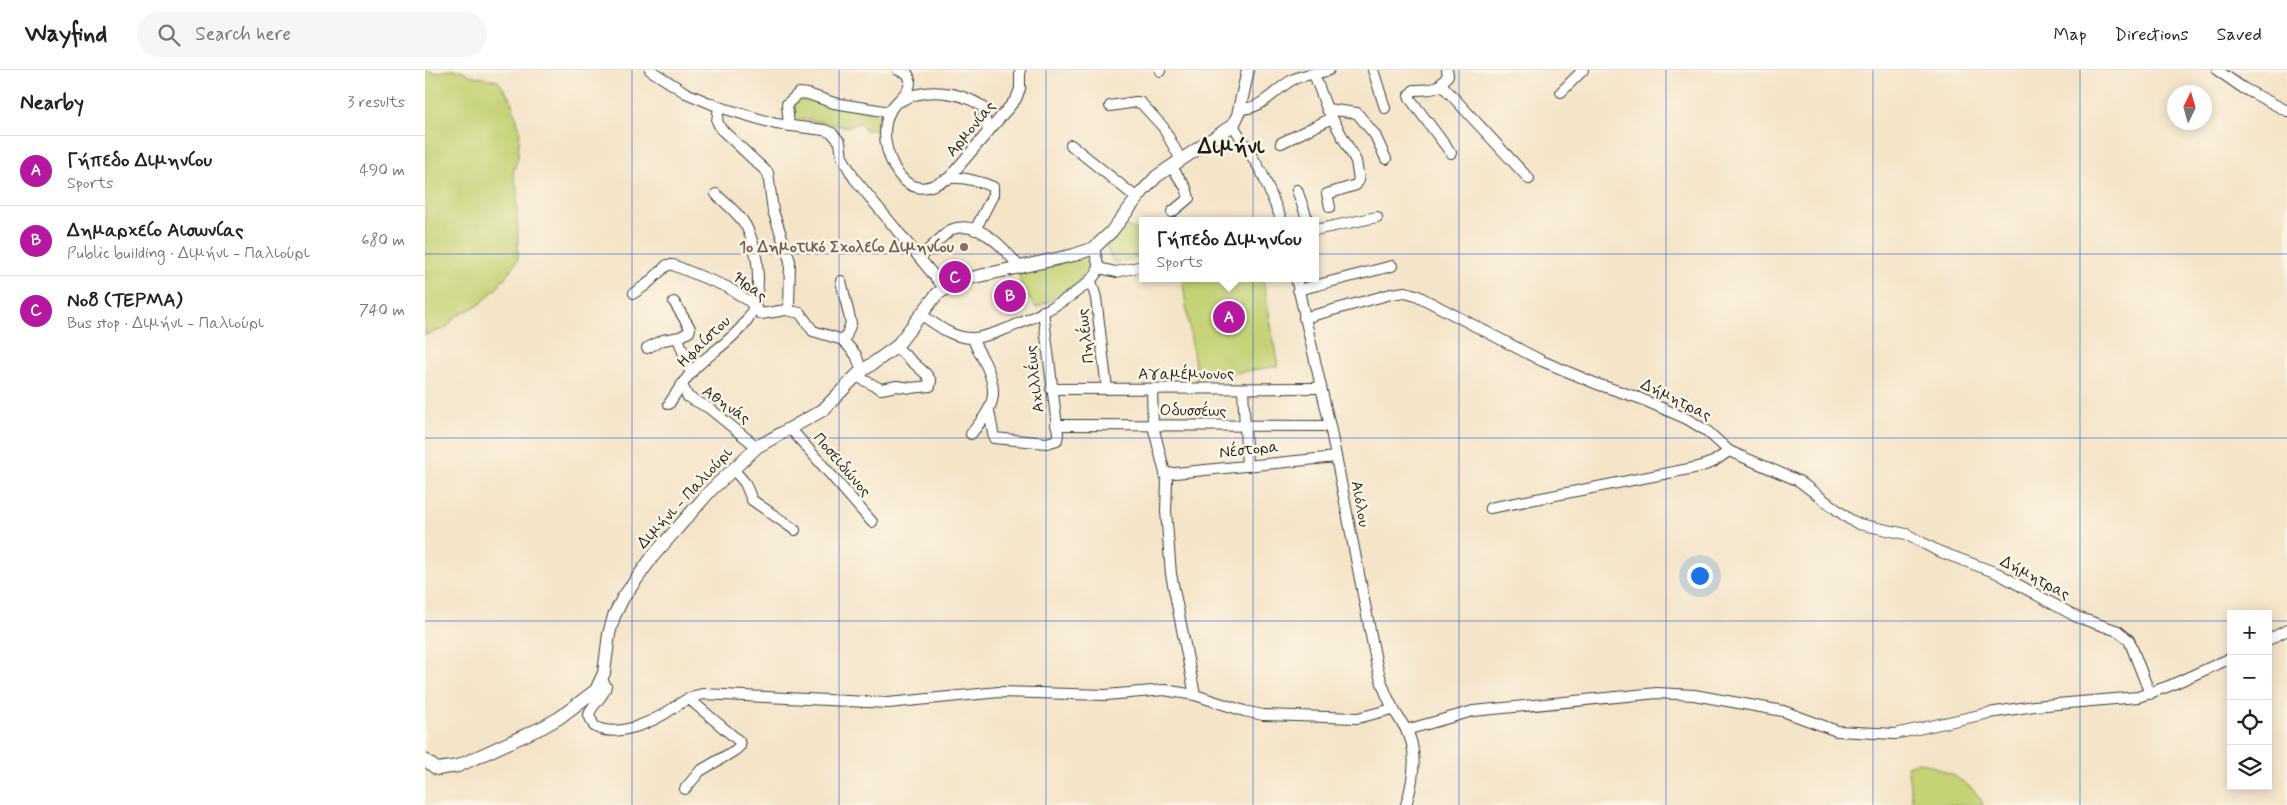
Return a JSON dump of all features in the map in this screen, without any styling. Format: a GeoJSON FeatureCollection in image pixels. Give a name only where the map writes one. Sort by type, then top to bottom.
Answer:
{"type":"FeatureCollection","features":[{"type":"Feature","properties":{"kind":"main road"},"geometry":{"type":"LineString","coordinates":[[1233,125],[1240,109],[1248,70]]}},
{"type":"Feature","properties":{"kind":"main road","name":"Διμήνι - Παλιούρι"},"geometry":{"type":"LineString","coordinates":[[602,680],[611,626],[623,598],[653,556],[711,490],[757,447],[823,410],[859,374],[896,347],[937,294],[971,277],[1074,255],[1094,248],[1111,232],[1148,184],[1233,125]]}},
{"type":"Feature","properties":{"kind":"main road"},"geometry":{"type":"LineString","coordinates":[[425,760],[437,770],[458,766],[559,718],[596,690],[602,680]]}},
{"type":"Feature","properties":{"kind":"street"},"geometry":{"type":"LineString","coordinates":[[650,70],[686,92],[719,107],[776,124],[824,130],[834,135],[840,142],[842,157],[849,171],[890,224],[945,289]]}},
{"type":"Feature","properties":{"kind":"street"},"geometry":{"type":"LineString","coordinates":[[898,70],[907,74],[910,81],[907,92],[892,108],[886,126],[885,146],[889,157],[902,178],[916,189],[924,189],[948,179],[963,179],[991,186],[994,189],[988,206],[975,230]]}},
{"type":"Feature","properties":{"kind":"street","name":"Αρμονίας"},"geometry":{"type":"LineString","coordinates":[[948,179],[1018,96],[1021,79],[1020,70]]}},
{"type":"Feature","properties":{"kind":"street"},"geometry":{"type":"LineString","coordinates":[[1240,109],[1255,107],[1291,80],[1329,70]]}},
{"type":"Feature","properties":{"kind":"street"},"geometry":{"type":"LineString","coordinates":[[1373,70],[1385,108]]}},
{"type":"Feature","properties":{"kind":"street"},"geometry":{"type":"LineString","coordinates":[[1447,70],[1448,75],[1441,84],[1430,91],[1415,90],[1409,96],[1451,153]]}},
{"type":"Feature","properties":{"kind":"street"},"geometry":{"type":"LineString","coordinates":[[1561,92],[1583,70]]}},
{"type":"Feature","properties":{"kind":"street"},"geometry":{"type":"LineString","coordinates":[[2217,70],[2243,88],[2287,110]]}},
{"type":"Feature","properties":{"kind":"street"},"geometry":{"type":"LineString","coordinates":[[1314,74],[1330,113],[1357,161],[1359,180],[1356,185],[1327,194],[1330,206]]}},
{"type":"Feature","properties":{"kind":"street"},"geometry":{"type":"LineString","coordinates":[[1441,84],[1529,179]]}},
{"type":"Feature","properties":{"kind":"street"},"geometry":{"type":"LineString","coordinates":[[789,126],[787,104],[799,94],[811,95],[834,103],[892,108],[911,96],[921,93],[941,93],[960,97],[983,106],[988,132]]}},
{"type":"Feature","properties":{"kind":"street"},"geometry":{"type":"LineString","coordinates":[[1110,106],[1141,103],[1163,127],[1189,198],[1172,212]]}},
{"type":"Feature","properties":{"kind":"street"},"geometry":{"type":"LineString","coordinates":[[719,107],[717,121],[721,129],[768,173],[773,211],[789,261],[789,310],[803,316],[813,331],[839,338],[845,342],[855,355],[859,374],[881,389],[897,386],[911,388],[930,386],[929,377],[896,347]]}},
{"type":"Feature","properties":{"kind":"street"},"geometry":{"type":"LineString","coordinates":[[1281,144],[1330,113],[1357,113],[1375,135],[1386,159]]}},
{"type":"Feature","properties":{"kind":"street"},"geometry":{"type":"LineString","coordinates":[[1233,125],[1262,173],[1280,217]]}},
{"type":"Feature","properties":{"kind":"street"},"geometry":{"type":"LineString","coordinates":[[1071,144],[1137,198]]}},
{"type":"Feature","properties":{"kind":"street"},"geometry":{"type":"LineString","coordinates":[[1297,190],[1307,217]]}},
{"type":"Feature","properties":{"kind":"street","name":"Ηφαίστου"},"geometry":{"type":"LineString","coordinates":[[669,404],[691,374],[743,325],[753,306],[757,284],[757,256],[747,227],[716,194]]}},
{"type":"Feature","properties":{"kind":"street"},"geometry":{"type":"LineString","coordinates":[[1319,229],[1377,217]]}},
{"type":"Feature","properties":{"kind":"street"},"geometry":{"type":"LineString","coordinates":[[920,258],[949,230],[960,228],[975,230],[993,238],[1002,245],[1019,267]]}},
{"type":"Feature","properties":{"kind":"street"},"geometry":{"type":"LineString","coordinates":[[922,314],[950,333],[973,338],[997,333],[1075,294],[1091,281],[1099,268],[1094,248]]}},
{"type":"Feature","properties":{"kind":"street","name":"Ήρας"},"geometry":{"type":"LineString","coordinates":[[634,293],[669,264],[721,284],[753,306],[761,314],[789,310]]}},
{"type":"Feature","properties":{"kind":"street"},"geometry":{"type":"LineString","coordinates":[[1298,290],[1392,266]]}},
{"type":"Feature","properties":{"kind":"street"},"geometry":{"type":"LineString","coordinates":[[1099,268],[1116,272],[1139,267]]}},
{"type":"Feature","properties":{"kind":"street"},"geometry":{"type":"LineString","coordinates":[[841,281],[851,323],[845,342]]}},
{"type":"Feature","properties":{"kind":"street","name":"Πηλέως"},"geometry":{"type":"LineString","coordinates":[[1091,281],[1096,298],[1107,389]]}},
{"type":"Feature","properties":{"kind":"street","name":"Αιόλου"},"geometry":{"type":"LineString","coordinates":[[1297,282],[1330,426],[1377,666],[1392,709],[1406,730]]}},
{"type":"Feature","properties":{"kind":"street","name":"Δήμητρας"},"geometry":{"type":"LineString","coordinates":[[1304,318],[1391,294],[1411,294],[1551,365],[1639,398],[1687,419],[1707,431],[1729,451],[1799,481],[1849,519],[1859,524],[1906,534],[1943,553],[1997,573],[2086,621],[2125,634],[2150,694]]}},
{"type":"Feature","properties":{"kind":"street"},"geometry":{"type":"LineString","coordinates":[[647,348],[663,340],[678,338],[687,333],[690,328],[674,302]]}},
{"type":"Feature","properties":{"kind":"street","name":"Αχιλλέως"},"geometry":{"type":"LineString","coordinates":[[989,411],[994,438],[1047,443],[1055,441],[1058,436],[1043,311]]}},
{"type":"Feature","properties":{"kind":"street"},"geometry":{"type":"LineString","coordinates":[[678,338],[691,374]]}},
{"type":"Feature","properties":{"kind":"street"},"geometry":{"type":"LineString","coordinates":[[971,434],[989,411],[994,398],[994,388],[986,365],[973,338]]}},
{"type":"Feature","properties":{"kind":"street","name":"Αθηνάς"},"geometry":{"type":"LineString","coordinates":[[682,385],[688,397],[709,408],[757,447]]}},
{"type":"Feature","properties":{"kind":"street","name":"Αγαμέμνονος"},"geometry":{"type":"LineString","coordinates":[[1051,389],[1321,388]]}},
{"type":"Feature","properties":{"kind":"street"},"geometry":{"type":"LineString","coordinates":[[1152,389],[1153,426],[1165,474],[1171,574],[1195,695]]}},
{"type":"Feature","properties":{"kind":"street"},"geometry":{"type":"LineString","coordinates":[[1243,389],[1247,466]]}},
{"type":"Feature","properties":{"kind":"street","name":"Οδυσσέως"},"geometry":{"type":"LineString","coordinates":[[1056,425],[1330,426]]}},
{"type":"Feature","properties":{"kind":"street","name":"Ποσειδώνος"},"geometry":{"type":"LineString","coordinates":[[790,428],[872,522]]}},
{"type":"Feature","properties":{"kind":"street"},"geometry":{"type":"LineString","coordinates":[[1490,508],[1692,468],[1713,462],[1729,451]]}},
{"type":"Feature","properties":{"kind":"street","name":"Νέστορα"},"geometry":{"type":"LineString","coordinates":[[1165,474],[1336,456]]}},
{"type":"Feature","properties":{"kind":"street"},"geometry":{"type":"LineString","coordinates":[[733,469],[745,483],[752,500],[795,530]]}},
{"type":"Feature","properties":{"kind":"street"},"geometry":{"type":"LineString","coordinates":[[2272,638],[2287,630]]}},
{"type":"Feature","properties":{"kind":"street"},"geometry":{"type":"LineString","coordinates":[[1406,805],[1414,765],[1406,730],[1473,711],[1657,693],[1694,695],[1783,711],[1842,732],[1895,734],[2013,709],[2055,703],[2128,699],[2150,694],[2227,660]]}},
{"type":"Feature","properties":{"kind":"street"},"geometry":{"type":"LineString","coordinates":[[602,680],[606,686],[605,692],[591,708],[589,715],[590,721],[594,726],[606,731],[624,730],[646,723],[688,698],[703,694],[887,703],[1018,691],[1106,695],[1164,690],[1195,695],[1244,711],[1263,714],[1358,718],[1392,709]]}},
{"type":"Feature","properties":{"kind":"street"},"geometry":{"type":"LineString","coordinates":[[685,789],[700,771],[734,752],[740,746],[739,741],[688,698]]}},
{"type":"Feature","properties":{"kind":"green space"},"geometry":{"type":"Polygon","coordinates":[[[425,70],[436,73],[447,70],[462,70],[469,75],[498,81],[510,98],[520,130],[518,157],[513,174],[517,188],[518,259],[498,287],[479,305],[455,317],[446,328],[425,335],[425,70]]]}},
{"type":"Feature","properties":{"kind":"green space"},"geometry":{"type":"Polygon","coordinates":[[[802,94],[881,114],[880,134],[870,129],[865,131],[860,123],[845,127],[793,117],[795,97],[802,94]]]}},
{"type":"Feature","properties":{"kind":"green space"},"geometry":{"type":"Polygon","coordinates":[[[1122,224],[1139,231],[1139,258],[1114,263],[1106,247],[1122,224]]]}},
{"type":"Feature","properties":{"kind":"green space"},"geometry":{"type":"Polygon","coordinates":[[[1084,257],[1091,266],[1070,290],[1036,308],[1021,285],[1019,273],[1084,257]]]}},
{"type":"Feature","properties":{"kind":"green space"},"geometry":{"type":"Polygon","coordinates":[[[1183,282],[1264,282],[1278,366],[1197,379],[1183,282]]]}},
{"type":"Feature","properties":{"kind":"green space"},"geometry":{"type":"Polygon","coordinates":[[[1918,762],[1936,767],[1966,784],[1980,798],[1983,805],[1913,805],[1907,766],[1918,762]]]}},
{"type":"Feature","properties":{"kind":"place","name":"1ο Δημοτικό Σχολείο Διμηνίου"},"geometry":{"type":"Point","coordinates":[964,247]}},
{"type":"Feature","properties":{"kind":"place","name":"Νο8 (ΤΕΡΜΑ)"},"geometry":{"type":"Point","coordinates":[955,277]}},
{"type":"Feature","properties":{"kind":"place","name":"Δημαρχείο Αισωνίας"},"geometry":{"type":"Point","coordinates":[1010,296]}},
{"type":"Feature","properties":{"kind":"place","name":"Γήπεδο Διμηνίου"},"geometry":{"type":"Point","coordinates":[1229,317]}},
{"type":"Feature","properties":{"kind":"district","name":"Διμήνι"},"geometry":{"type":"Point","coordinates":[1231,147]}}]}
